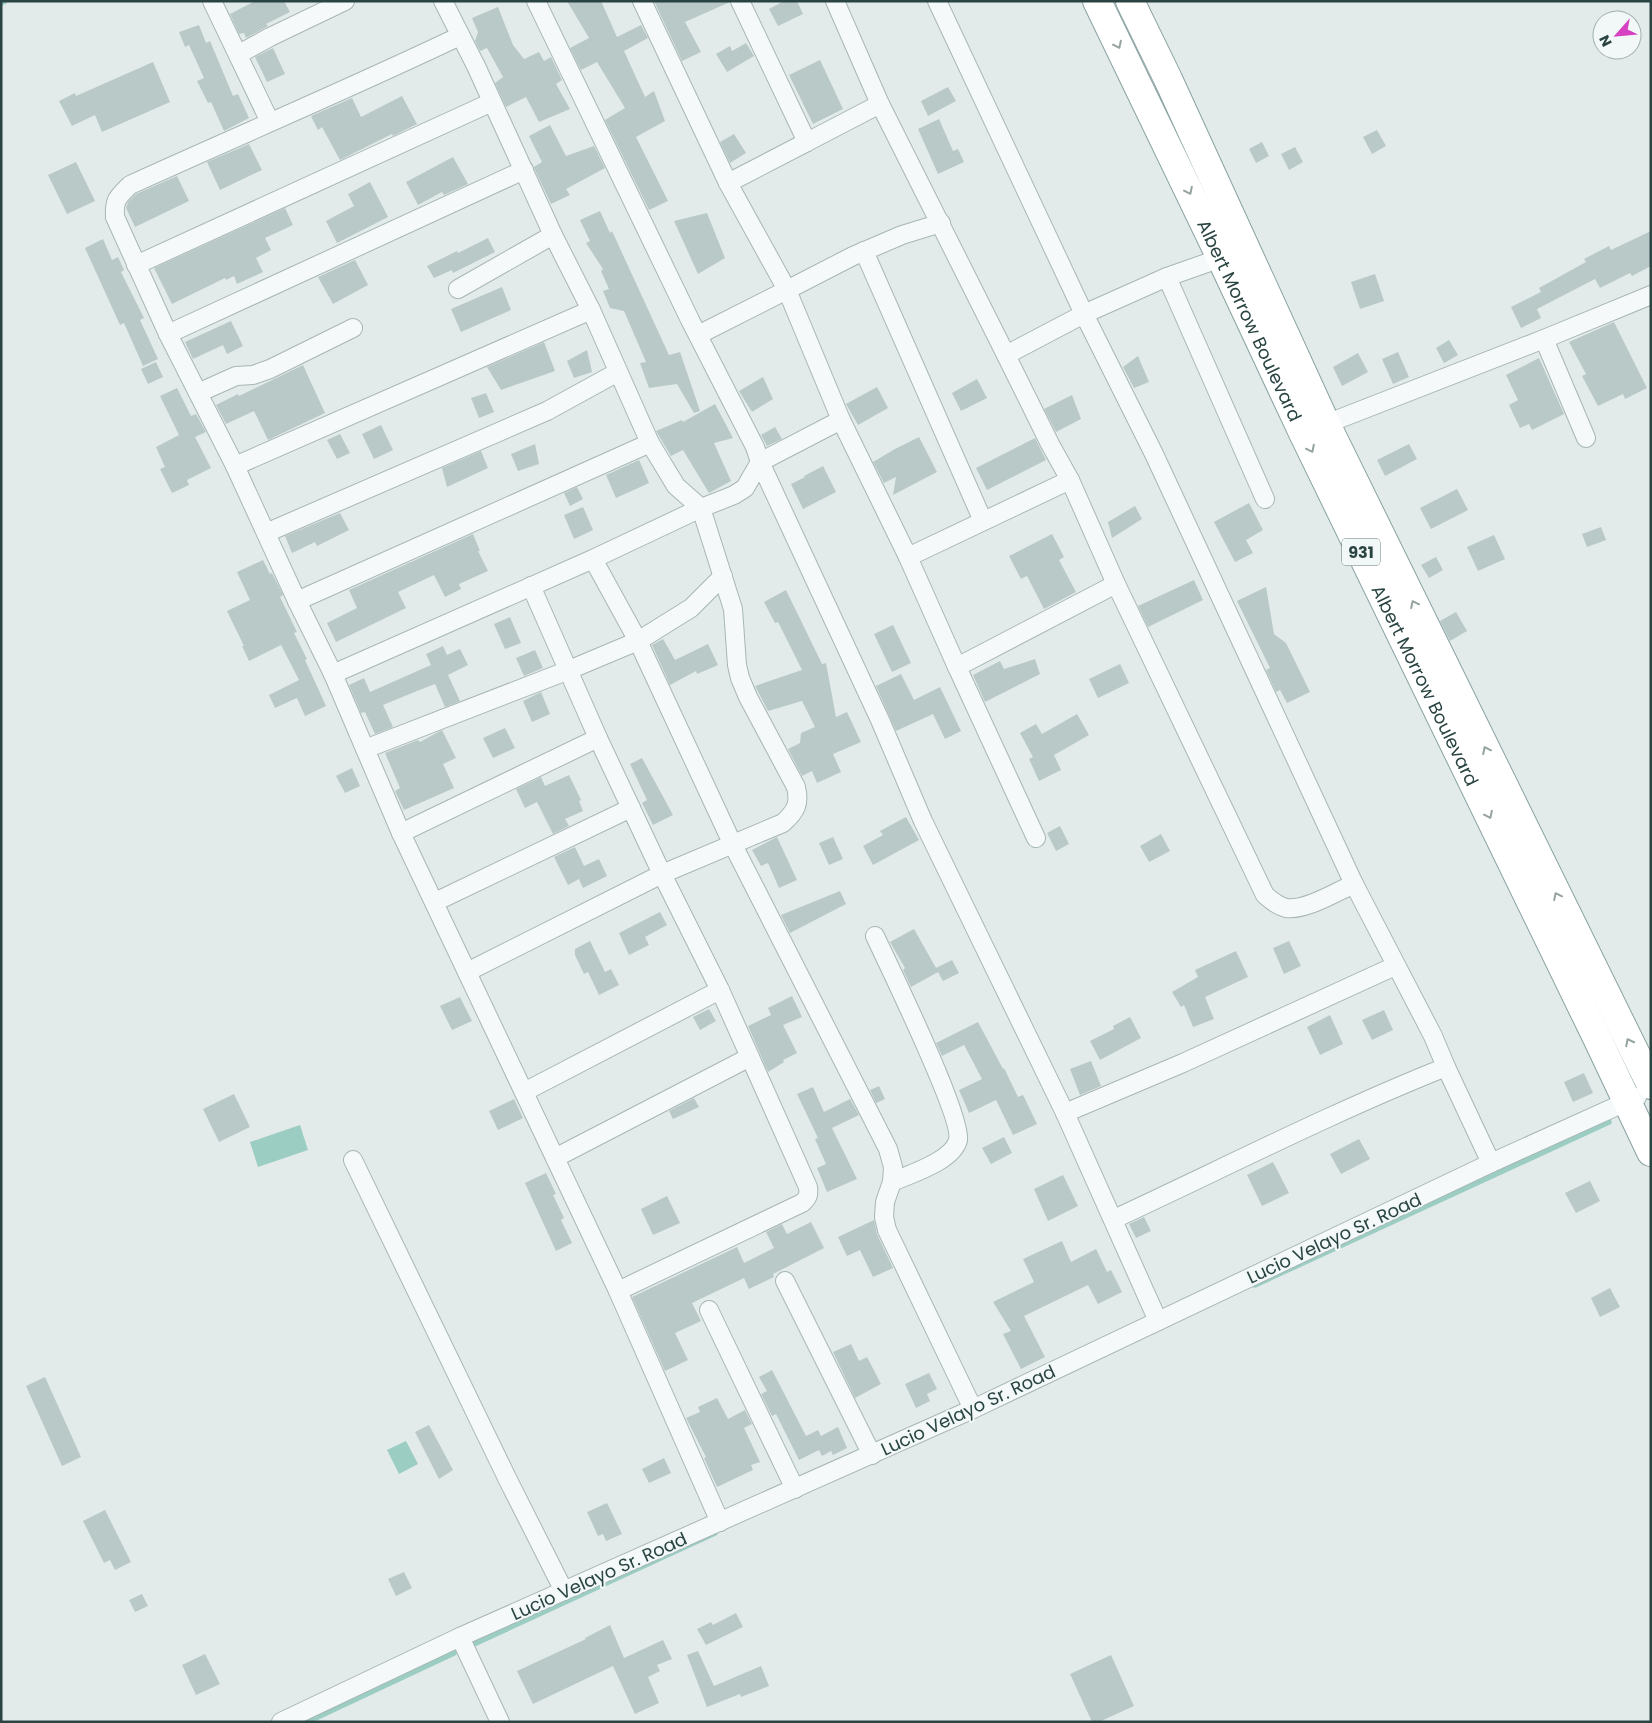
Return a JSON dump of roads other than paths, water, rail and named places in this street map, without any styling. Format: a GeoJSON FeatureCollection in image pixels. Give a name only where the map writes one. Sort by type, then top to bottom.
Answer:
{"type":"FeatureCollection","features":[{"type":"Feature","properties":{"kind":"highway","name":"Albert Morrow Boulevard"},"geometry":{"type":"LineString","coordinates":[[1097,1],[1222,258],[1303,433],[1639,1096],[1651,1152]]}},
{"type":"Feature","properties":{"kind":"highway","name":"Albert Morrow Boulevard"},"geometry":{"type":"LineString","coordinates":[[1130,1],[1168,79],[1326,424],[1651,1085]]}},
{"type":"Feature","properties":{"kind":"street"},"geometry":{"type":"LineString","coordinates":[[212,1],[270,122]]}},
{"type":"Feature","properties":{"kind":"street"},"geometry":{"type":"LineString","coordinates":[[239,54],[270,36],[344,1]]}},
{"type":"Feature","properties":{"kind":"street"},"geometry":{"type":"LineString","coordinates":[[443,1],[553,235],[592,310],[650,443],[676,486],[701,508],[733,610],[737,665],[740,678],[748,697],[796,787],[799,798],[796,809],[783,823],[662,874],[467,972]]}},
{"type":"Feature","properties":{"kind":"street"},"geometry":{"type":"LineString","coordinates":[[536,1],[698,335],[755,447],[760,462],[880,720],[923,821],[1065,1114],[1114,1219],[1158,1321]]}},
{"type":"Feature","properties":{"kind":"street"},"geometry":{"type":"LineString","coordinates":[[642,1],[728,182],[787,290],[841,420],[908,558],[1036,838]]}},
{"type":"Feature","properties":{"kind":"street"},"geometry":{"type":"LineString","coordinates":[[740,1],[807,142]]}},
{"type":"Feature","properties":{"kind":"street"},"geometry":{"type":"LineString","coordinates":[[835,1],[880,104],[1050,444],[1070,480],[1116,584],[1266,896],[1276,904],[1295,908],[1307,905],[1354,884]]}},
{"type":"Feature","properties":{"kind":"street"},"geometry":{"type":"LineString","coordinates":[[937,1],[1084,314],[1154,454],[1354,884],[1433,1036],[1491,1163]]}},
{"type":"Feature","properties":{"kind":"street"},"geometry":{"type":"LineString","coordinates":[[460,36],[378,75],[130,186],[118,197],[114,205],[115,217],[168,334],[235,466],[297,602],[333,674],[401,833],[618,1291],[720,1522]]}},
{"type":"Feature","properties":{"kind":"street"},"geometry":{"type":"LineString","coordinates":[[136,265],[492,102]]}},
{"type":"Feature","properties":{"kind":"street"},"geometry":{"type":"LineString","coordinates":[[728,182],[880,104]]}},
{"type":"Feature","properties":{"kind":"street"},"geometry":{"type":"LineString","coordinates":[[168,334],[524,170]]}},
{"type":"Feature","properties":{"kind":"street"},"geometry":{"type":"LineString","coordinates":[[698,335],[864,252],[940,223]]}},
{"type":"Feature","properties":{"kind":"street"},"geometry":{"type":"LineString","coordinates":[[458,289],[553,235]]}},
{"type":"Feature","properties":{"kind":"street"},"geometry":{"type":"LineString","coordinates":[[864,252],[983,521]]}},
{"type":"Feature","properties":{"kind":"street"},"geometry":{"type":"LineString","coordinates":[[1006,355],[1084,314],[1167,277],[1222,258]]}},
{"type":"Feature","properties":{"kind":"street"},"geometry":{"type":"LineString","coordinates":[[1167,277],[1265,499]]}},
{"type":"Feature","properties":{"kind":"street"},"geometry":{"type":"LineString","coordinates":[[1326,424],[1651,295]]}},
{"type":"Feature","properties":{"kind":"street"},"geometry":{"type":"LineString","coordinates":[[235,466],[592,310]]}},
{"type":"Feature","properties":{"kind":"street"},"geometry":{"type":"LineString","coordinates":[[198,393],[236,376],[253,375],[270,370],[353,328]]}},
{"type":"Feature","properties":{"kind":"street"},"geometry":{"type":"LineString","coordinates":[[1544,339],[1586,438]]}},
{"type":"Feature","properties":{"kind":"street"},"geometry":{"type":"LineString","coordinates":[[266,533],[547,412],[618,372]]}},
{"type":"Feature","properties":{"kind":"street"},"geometry":{"type":"LineString","coordinates":[[333,674],[593,559],[701,508],[734,495],[746,488],[760,462],[841,420]]}},
{"type":"Feature","properties":{"kind":"street"},"geometry":{"type":"LineString","coordinates":[[297,602],[650,443]]}},
{"type":"Feature","properties":{"kind":"street"},"geometry":{"type":"LineString","coordinates":[[908,558],[1070,480]]}},
{"type":"Feature","properties":{"kind":"street"},"geometry":{"type":"LineString","coordinates":[[593,559],[638,641],[733,845],[888,1149],[893,1167],[892,1182],[885,1202],[884,1217],[887,1230],[973,1409]]}},
{"type":"Feature","properties":{"kind":"street"},"geometry":{"type":"LineString","coordinates":[[364,749],[569,670],[638,641],[691,608],[723,576]]}},
{"type":"Feature","properties":{"kind":"street"},"geometry":{"type":"LineString","coordinates":[[957,667],[1116,584]]}},
{"type":"Feature","properties":{"kind":"street"},"geometry":{"type":"LineString","coordinates":[[531,586],[598,738],[662,874],[720,990],[808,1187],[808,1198],[802,1204],[618,1291]]}},
{"type":"Feature","properties":{"kind":"street"},"geometry":{"type":"LineString","coordinates":[[401,833],[598,738]]}},
{"type":"Feature","properties":{"kind":"street"},"geometry":{"type":"LineString","coordinates":[[434,902],[631,808]]}},
{"type":"Feature","properties":{"kind":"street"},"geometry":{"type":"LineString","coordinates":[[875,936],[942,1085],[957,1126],[958,1140],[951,1151],[940,1160],[892,1182]]}},
{"type":"Feature","properties":{"kind":"street"},"geometry":{"type":"LineString","coordinates":[[1065,1114],[1183,1063],[1395,966]]}},
{"type":"Feature","properties":{"kind":"street"},"geometry":{"type":"LineString","coordinates":[[524,1092],[720,990]]}},
{"type":"Feature","properties":{"kind":"street"},"geometry":{"type":"LineString","coordinates":[[555,1158],[750,1057]]}},
{"type":"Feature","properties":{"kind":"street"},"geometry":{"type":"LineString","coordinates":[[1114,1219],[1413,1080],[1446,1067]]}},
{"type":"Feature","properties":{"kind":"street","name":"Lucio Velayo Sr. Road"},"geometry":{"type":"LineString","coordinates":[[281,1722],[460,1637],[973,1409],[1491,1163],[1639,1096]]}},
{"type":"Feature","properties":{"kind":"street"},"geometry":{"type":"LineString","coordinates":[[353,1160],[495,1454],[564,1591]]}},
{"type":"Feature","properties":{"kind":"street"},"geometry":{"type":"LineString","coordinates":[[786,1281],[872,1455]]}},
{"type":"Feature","properties":{"kind":"street"},"geometry":{"type":"LineString","coordinates":[[709,1310],[795,1489]]}},
{"type":"Feature","properties":{"kind":"street"},"geometry":{"type":"LineString","coordinates":[[460,1637],[500,1722]]}},
{"type":"Feature","properties":{"kind":"waterway"},"geometry":{"type":"LineString","coordinates":[[1,3],[5,1]]}},
{"type":"Feature","properties":{"kind":"waterway"},"geometry":{"type":"LineString","coordinates":[[1255,1285],[1609,1122]]}},
{"type":"Feature","properties":{"kind":"waterway"},"geometry":{"type":"LineString","coordinates":[[474,1644],[715,1533]]}},
{"type":"Feature","properties":{"kind":"waterway"},"geometry":{"type":"LineString","coordinates":[[307,1722],[454,1653]]}}]}
